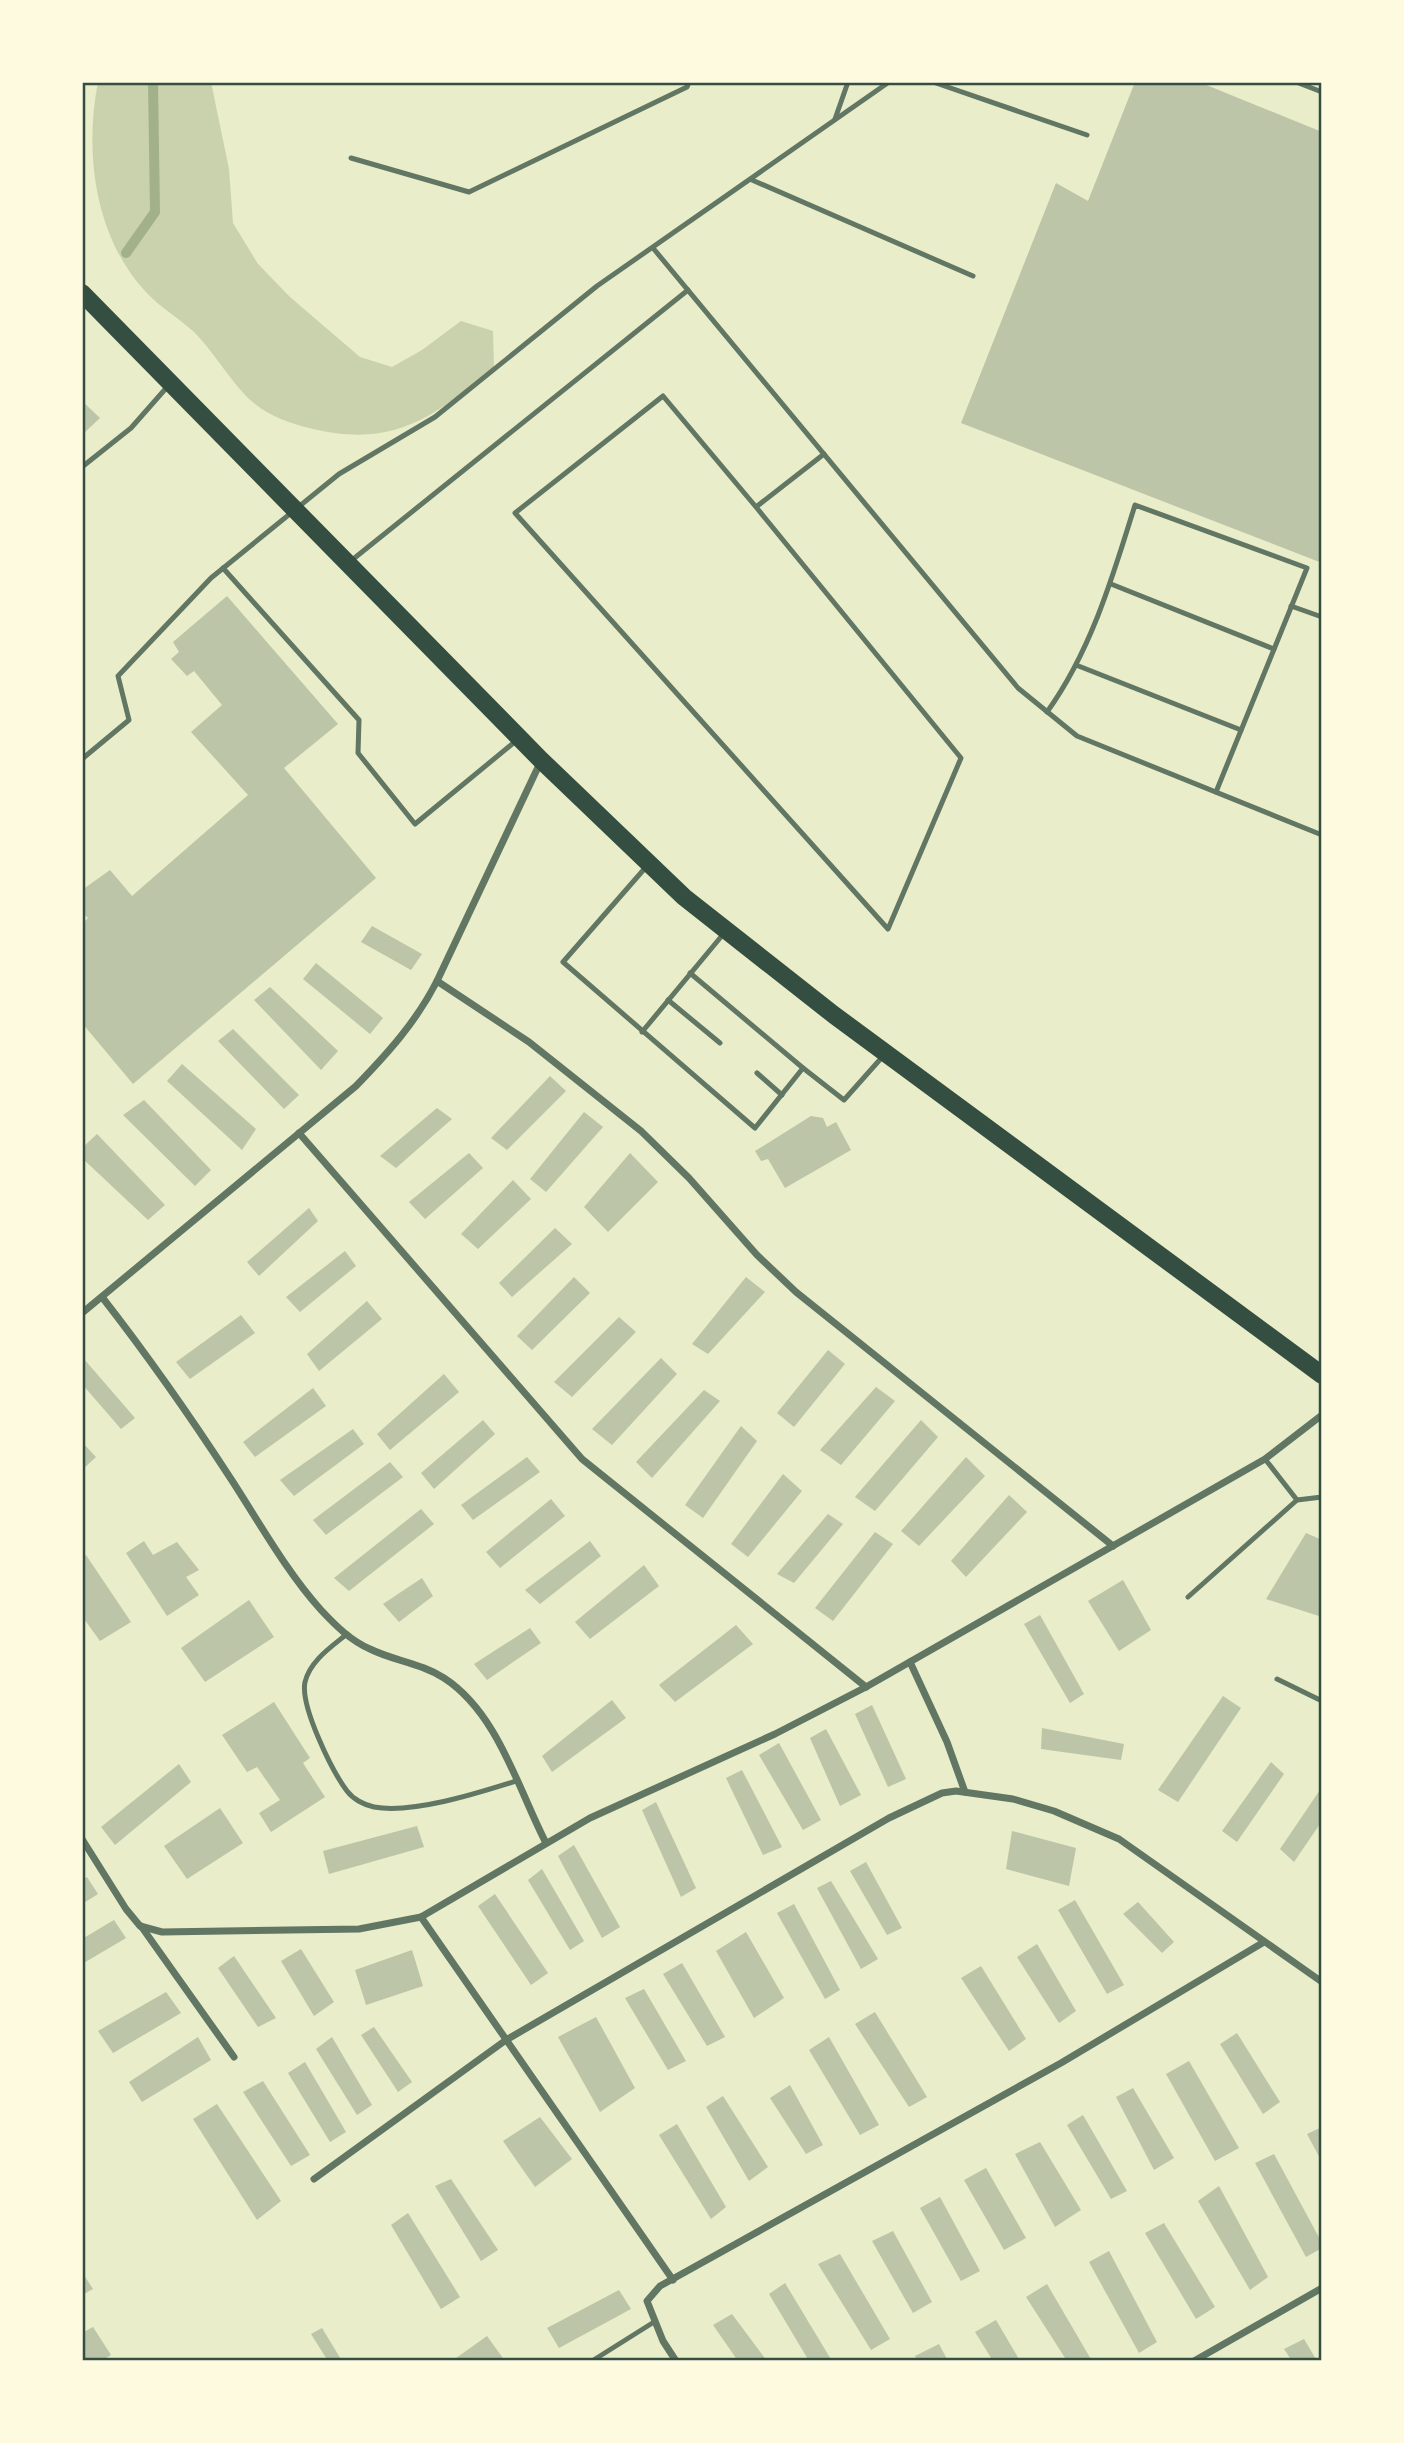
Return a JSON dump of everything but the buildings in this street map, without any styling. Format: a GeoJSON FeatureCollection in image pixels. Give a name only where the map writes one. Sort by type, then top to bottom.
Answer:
{"type":"FeatureCollection","features":[{"type":"Feature","properties":{"kind":"main road"},"geometry":{"type":"LineString","coordinates":[[82,293],[293,511],[541,760],[649,864],[726,931],[886,1053],[1322,1375]]}},
{"type":"Feature","properties":{"kind":"street"},"geometry":{"type":"LineString","coordinates":[[82,1313],[356,1086],[395,1046],[421,1012],[438,981],[541,760]]}},
{"type":"Feature","properties":{"kind":"street"},"geometry":{"type":"LineString","coordinates":[[438,981],[550,1058],[641,1131],[689,1178],[757,1255],[796,1293],[1113,1546]]}},
{"type":"Feature","properties":{"kind":"street"},"geometry":{"type":"LineString","coordinates":[[299,1133],[582,1459],[866,1687]]}},
{"type":"Feature","properties":{"kind":"street"},"geometry":{"type":"LineString","coordinates":[[102,1297],[167,1381],[271,1541],[320,1609],[347,1634],[372,1650],[415,1664],[444,1678],[458,1689],[487,1724],[546,1843]]}},
{"type":"Feature","properties":{"kind":"street"},"geometry":{"type":"LineString","coordinates":[[140,1926],[162,1933],[262,1933],[359,1928],[421,1917],[590,1818],[775,1734],[866,1687],[1265,1459],[1322,1415]]}},
{"type":"Feature","properties":{"kind":"street"},"geometry":{"type":"LineString","coordinates":[[910,1662],[947,1742],[965,1792]]}},
{"type":"Feature","properties":{"kind":"street"},"geometry":{"type":"LineString","coordinates":[[314,2179],[506,2040],[889,1818],[942,1793],[965,1792],[1013,1799],[1054,1811],[1119,1839],[1322,1982]]}},
{"type":"Feature","properties":{"kind":"street"},"geometry":{"type":"LineString","coordinates":[[82,1839],[126,1909],[234,2057]]}},
{"type":"Feature","properties":{"kind":"street"},"geometry":{"type":"LineString","coordinates":[[421,1917],[673,2280]]}},
{"type":"Feature","properties":{"kind":"street"},"geometry":{"type":"LineString","coordinates":[[676,2361],[654,2322],[647,2301],[660,2286],[1061,2063],[1264,1942]]}},
{"type":"Feature","properties":{"kind":"street"},"geometry":{"type":"LineString","coordinates":[[1194,2361],[1322,2288]]}},
{"type":"Feature","properties":{"kind":"lane"},"geometry":{"type":"LineString","coordinates":[[351,158],[470,192],[687,87],[689,82]]}},
{"type":"Feature","properties":{"kind":"lane"},"geometry":{"type":"LineString","coordinates":[[835,120],[848,82]]}},
{"type":"Feature","properties":{"kind":"lane"},"geometry":{"type":"LineString","coordinates":[[82,759],[129,720],[118,676],[223,568],[339,474],[435,417],[597,286],[752,180],[888,82]]}},
{"type":"Feature","properties":{"kind":"lane"},"geometry":{"type":"LineString","coordinates":[[933,82],[1087,135]]}},
{"type":"Feature","properties":{"kind":"lane"},"geometry":{"type":"LineString","coordinates":[[1296,82],[1322,92]]}},
{"type":"Feature","properties":{"kind":"lane"},"geometry":{"type":"LineString","coordinates":[[752,180],[973,275]]}},
{"type":"Feature","properties":{"kind":"lane"},"geometry":{"type":"LineString","coordinates":[[653,248],[1018,688],[1077,736],[1322,835]]}},
{"type":"Feature","properties":{"kind":"lane"},"geometry":{"type":"LineString","coordinates":[[346,564],[688,290]]}},
{"type":"Feature","properties":{"kind":"lane"},"geometry":{"type":"LineString","coordinates":[[82,467],[131,428],[170,384]]}},
{"type":"Feature","properties":{"kind":"lane"},"geometry":{"type":"LineString","coordinates":[[663,396],[756,507],[961,758],[888,929],[514,513],[663,396]]}},
{"type":"Feature","properties":{"kind":"lane"},"geometry":{"type":"LineString","coordinates":[[756,507],[824,454]]}},
{"type":"Feature","properties":{"kind":"lane"},"geometry":{"type":"LineString","coordinates":[[1047,712],[1068,683],[1111,583],[1135,505],[1307,568],[1216,792]]}},
{"type":"Feature","properties":{"kind":"lane"},"geometry":{"type":"LineString","coordinates":[[223,568],[359,720],[358,753],[415,824],[520,738]]}},
{"type":"Feature","properties":{"kind":"lane"},"geometry":{"type":"LineString","coordinates":[[1111,583],[1274,649]]}},
{"type":"Feature","properties":{"kind":"lane"},"geometry":{"type":"LineString","coordinates":[[1291,606],[1322,617]]}},
{"type":"Feature","properties":{"kind":"lane"},"geometry":{"type":"LineString","coordinates":[[1076,665],[1241,730]]}},
{"type":"Feature","properties":{"kind":"lane"},"geometry":{"type":"LineString","coordinates":[[649,864],[563,962],[755,1128],[803,1068]]}},
{"type":"Feature","properties":{"kind":"lane"},"geometry":{"type":"LineString","coordinates":[[642,1032],[726,931]]}},
{"type":"Feature","properties":{"kind":"lane"},"geometry":{"type":"LineString","coordinates":[[690,973],[844,1100],[886,1053]]}},
{"type":"Feature","properties":{"kind":"lane"},"geometry":{"type":"LineString","coordinates":[[668,1000],[720,1043]]}},
{"type":"Feature","properties":{"kind":"lane"},"geometry":{"type":"LineString","coordinates":[[757,1073],[782,1095]]}},
{"type":"Feature","properties":{"kind":"lane"},"geometry":{"type":"LineString","coordinates":[[1265,1459],[1297,1500]]}},
{"type":"Feature","properties":{"kind":"lane"},"geometry":{"type":"LineString","coordinates":[[1188,1597],[1297,1500],[1322,1497]]}},
{"type":"Feature","properties":{"kind":"lane"},"geometry":{"type":"LineString","coordinates":[[347,1634],[317,1660],[305,1682],[305,1703],[348,1793],[374,1807],[390,1807],[464,1797],[516,1781]]}},
{"type":"Feature","properties":{"kind":"lane"},"geometry":{"type":"LineString","coordinates":[[1277,1679],[1322,1701]]}},
{"type":"Feature","properties":{"kind":"lane"},"geometry":{"type":"LineString","coordinates":[[592,2361],[654,2322]]}},
{"type":"Feature","properties":{"kind":"green space"},"geometry":{"type":"Polygon","coordinates":[[[98,82],[211,82],[229,169],[233,223],[258,264],[290,297],[360,357],[392,367],[422,350],[461,321],[493,331],[494,368],[432,414],[390,431],[342,434],[295,424],[263,410],[248,398],[194,332],[145,291],[115,246],[104,220],[94,165],[92,137],[98,82]]]}},
{"type":"Feature","properties":{"kind":"waterway"},"geometry":{"type":"LineString","coordinates":[[126,253],[155,212],[153,82]]}}]}
